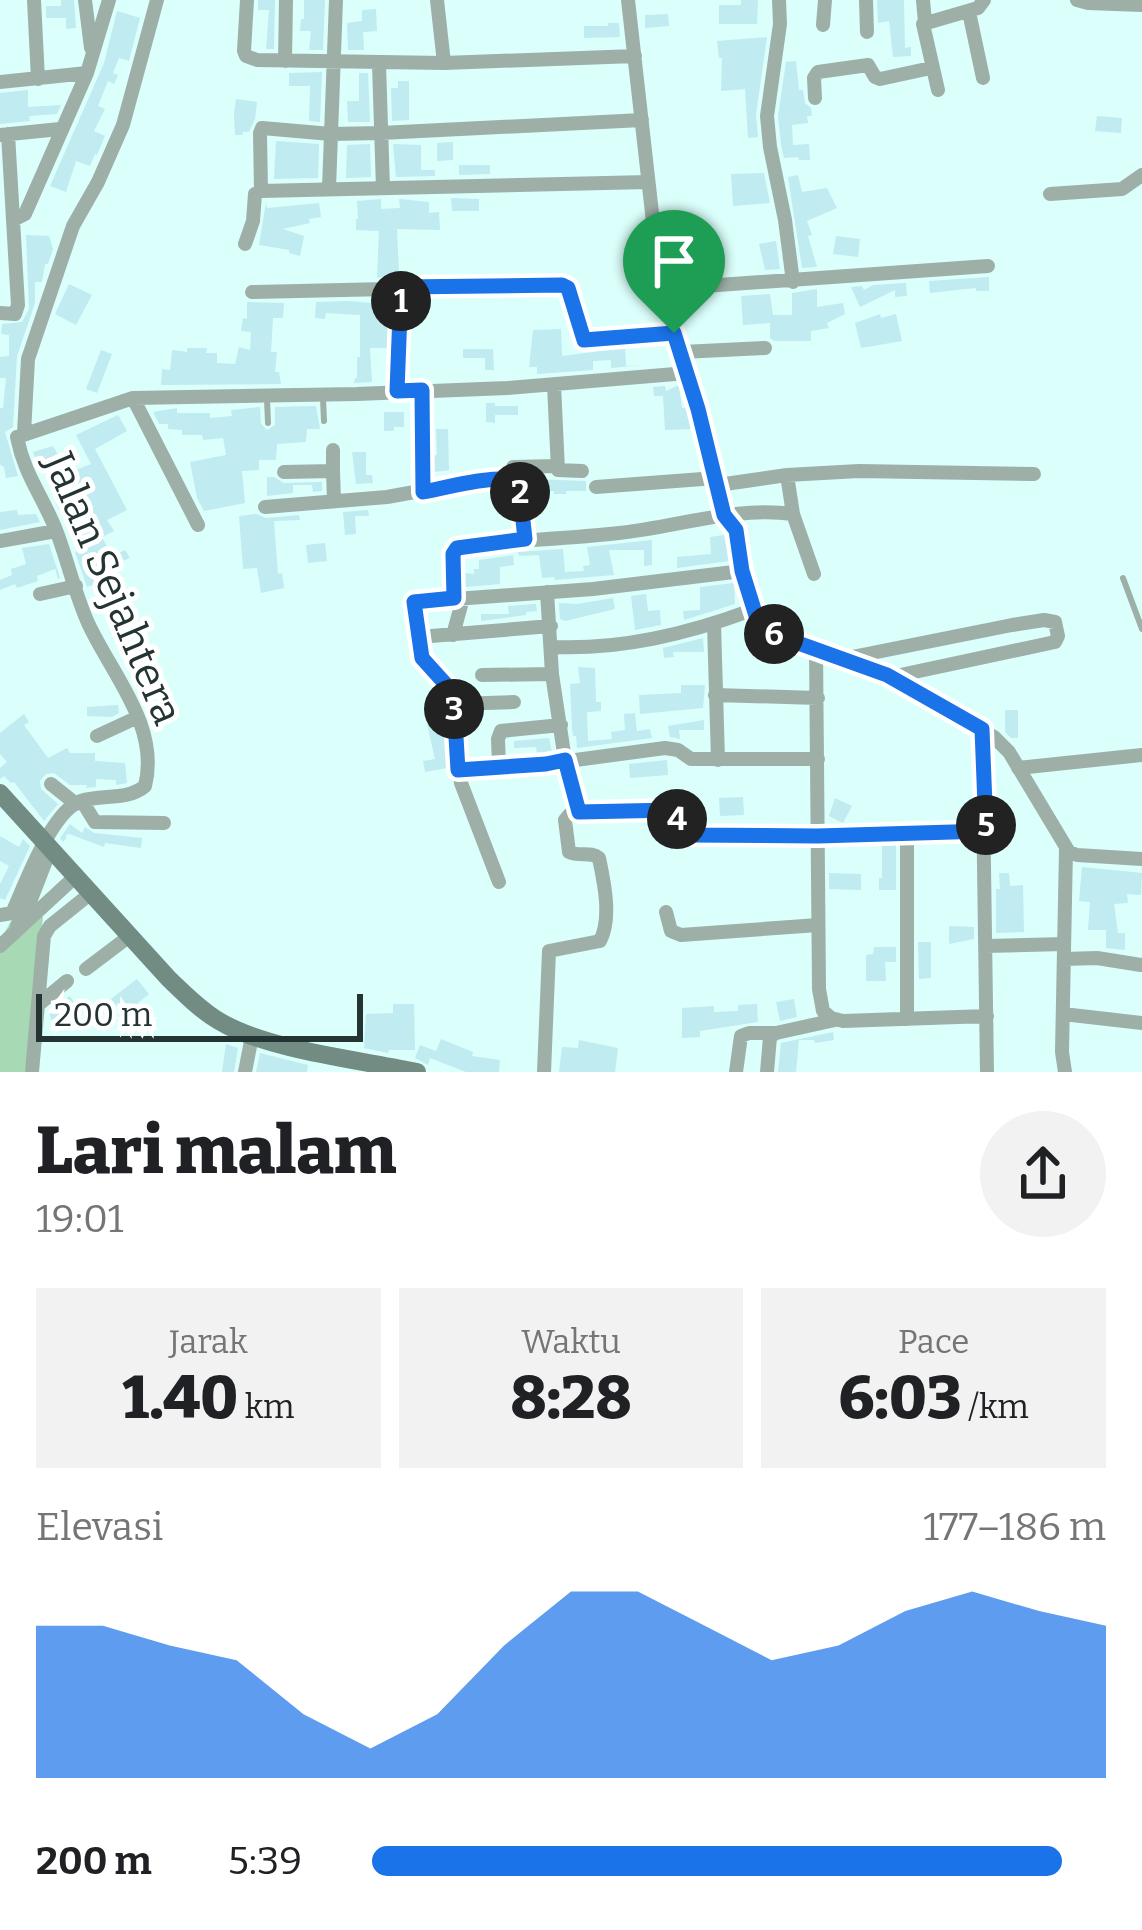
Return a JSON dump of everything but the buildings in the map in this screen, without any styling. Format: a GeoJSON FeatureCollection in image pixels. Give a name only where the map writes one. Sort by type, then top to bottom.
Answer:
{"type":"FeatureCollection","features":[{"type":"Feature","properties":{"kind":"main road"},"geometry":{"type":"LineString","coordinates":[[0,794],[190,1000],[219,1021],[252,1036],[380,1068],[417,1072]]}},
{"type":"Feature","properties":{"kind":"street"},"geometry":{"type":"LineString","coordinates":[[34,0],[38,79]]}},
{"type":"Feature","properties":{"kind":"street"},"geometry":{"type":"LineString","coordinates":[[85,0],[93,57]]}},
{"type":"Feature","properties":{"kind":"street"},"geometry":{"type":"LineString","coordinates":[[13,220],[25,214],[87,73],[109,0]]}},
{"type":"Feature","properties":{"kind":"street"},"geometry":{"type":"LineString","coordinates":[[20,435],[28,359],[73,226],[105,170],[123,124],[157,0]]}},
{"type":"Feature","properties":{"kind":"street"},"geometry":{"type":"LineString","coordinates":[[247,0],[246,56],[257,60],[444,64],[635,56]]}},
{"type":"Feature","properties":{"kind":"street"},"geometry":{"type":"LineString","coordinates":[[285,61],[286,0]]}},
{"type":"Feature","properties":{"kind":"street"},"geometry":{"type":"LineString","coordinates":[[329,188],[336,0]]}},
{"type":"Feature","properties":{"kind":"street"},"geometry":{"type":"LineString","coordinates":[[437,0],[444,64]]}},
{"type":"Feature","properties":{"kind":"street"},"geometry":{"type":"LineString","coordinates":[[628,0],[662,289],[724,515],[736,530],[752,610],[773,634],[890,677],[1005,747],[1066,850],[1065,1072]]}},
{"type":"Feature","properties":{"kind":"street"},"geometry":{"type":"LineString","coordinates":[[779,0],[767,116],[793,282]]}},
{"type":"Feature","properties":{"kind":"street"},"geometry":{"type":"LineString","coordinates":[[824,25],[825,0]]}},
{"type":"Feature","properties":{"kind":"street"},"geometry":{"type":"LineString","coordinates":[[866,0],[867,32]]}},
{"type":"Feature","properties":{"kind":"street"},"geometry":{"type":"LineString","coordinates":[[923,0],[922,26],[938,90]]}},
{"type":"Feature","properties":{"kind":"street"},"geometry":{"type":"LineString","coordinates":[[925,22],[969,12],[984,0]]}},
{"type":"Feature","properties":{"kind":"street"},"geometry":{"type":"LineString","coordinates":[[1077,0],[1142,4]]}},
{"type":"Feature","properties":{"kind":"street"},"geometry":{"type":"LineString","coordinates":[[969,12],[983,78]]}},
{"type":"Feature","properties":{"kind":"street"},"geometry":{"type":"LineString","coordinates":[[379,64],[383,188]]}},
{"type":"Feature","properties":{"kind":"street"},"geometry":{"type":"LineString","coordinates":[[815,98],[818,72],[868,65],[880,79],[932,68]]}},
{"type":"Feature","properties":{"kind":"street"},"geometry":{"type":"LineString","coordinates":[[0,82],[87,73]]}},
{"type":"Feature","properties":{"kind":"street"},"geometry":{"type":"LineString","coordinates":[[261,190],[260,130],[381,133],[642,120]]}},
{"type":"Feature","properties":{"kind":"street"},"geometry":{"type":"LineString","coordinates":[[0,314],[15,314],[19,305],[4,135],[60,130]]}},
{"type":"Feature","properties":{"kind":"street"},"geometry":{"type":"LineString","coordinates":[[1050,194],[1121,189],[1142,175]]}},
{"type":"Feature","properties":{"kind":"street"},"geometry":{"type":"LineString","coordinates":[[245,244],[254,221],[255,194],[261,190],[648,182]]}},
{"type":"Feature","properties":{"kind":"street"},"geometry":{"type":"LineString","coordinates":[[662,289],[988,266]]}},
{"type":"Feature","properties":{"kind":"street"},"geometry":{"type":"LineString","coordinates":[[252,292],[562,285],[568,288],[584,340],[674,333]]}},
{"type":"Feature","properties":{"kind":"street"},"geometry":{"type":"LineString","coordinates":[[397,391],[401,287]]}},
{"type":"Feature","properties":{"kind":"street"},"geometry":{"type":"LineString","coordinates":[[682,352],[764,348]]}},
{"type":"Feature","properties":{"kind":"street"},"geometry":{"type":"LineString","coordinates":[[0,434],[20,435],[133,398],[554,385],[687,373]]}},
{"type":"Feature","properties":{"kind":"street"},"geometry":{"type":"LineString","coordinates":[[554,385],[557,466],[561,471],[582,471]]}},
{"type":"Feature","properties":{"kind":"street"},"geometry":{"type":"LineString","coordinates":[[422,390],[423,492]]}},
{"type":"Feature","properties":{"kind":"street"},"geometry":{"type":"LineString","coordinates":[[133,398],[198,525]]}},
{"type":"Feature","properties":{"kind":"street","name":"Jalan Sejahtera"},"geometry":{"type":"LineString","coordinates":[[20,435],[23,466],[56,531],[88,624],[138,717],[150,756],[146,786],[136,793],[79,803]]}},
{"type":"Feature","properties":{"kind":"street"},"geometry":{"type":"LineString","coordinates":[[333,450],[334,501]]}},
{"type":"Feature","properties":{"kind":"street"},"geometry":{"type":"LineString","coordinates":[[513,467],[557,466]]}},
{"type":"Feature","properties":{"kind":"street"},"geometry":{"type":"LineString","coordinates":[[596,488],[922,470],[1034,474]]}},
{"type":"Feature","properties":{"kind":"street"},"geometry":{"type":"LineString","coordinates":[[284,472],[333,471]]}},
{"type":"Feature","properties":{"kind":"street"},"geometry":{"type":"LineString","coordinates":[[787,475],[814,574]]}},
{"type":"Feature","properties":{"kind":"street"},"geometry":{"type":"LineString","coordinates":[[266,507],[516,479],[525,539]]}},
{"type":"Feature","properties":{"kind":"street"},"geometry":{"type":"LineString","coordinates":[[453,634],[459,598],[453,554],[457,548],[619,533],[724,515],[794,514]]}},
{"type":"Feature","properties":{"kind":"street"},"geometry":{"type":"LineString","coordinates":[[0,542],[56,531]]}},
{"type":"Feature","properties":{"kind":"street"},"geometry":{"type":"LineString","coordinates":[[499,882],[458,770],[454,704],[447,683],[422,658],[414,602],[742,571]]}},
{"type":"Feature","properties":{"kind":"street"},"geometry":{"type":"LineString","coordinates":[[40,594],[76,586]]}},
{"type":"Feature","properties":{"kind":"street"},"geometry":{"type":"LineString","coordinates":[[547,592],[552,674],[565,760],[579,812]]}},
{"type":"Feature","properties":{"kind":"street"},"geometry":{"type":"LineString","coordinates":[[553,647],[595,649],[661,638],[752,610]]}},
{"type":"Feature","properties":{"kind":"street"},"geometry":{"type":"LineString","coordinates":[[844,658],[1044,620],[1055,622],[1055,642],[890,677]]}},
{"type":"Feature","properties":{"kind":"street"},"geometry":{"type":"LineString","coordinates":[[714,624],[718,760]]}},
{"type":"Feature","properties":{"kind":"street"},"geometry":{"type":"LineString","coordinates":[[419,637],[551,626]]}},
{"type":"Feature","properties":{"kind":"street"},"geometry":{"type":"LineString","coordinates":[[816,649],[819,999],[826,1015],[837,1019]]}},
{"type":"Feature","properties":{"kind":"street"},"geometry":{"type":"LineString","coordinates":[[482,675],[552,674]]}},
{"type":"Feature","properties":{"kind":"street"},"geometry":{"type":"LineString","coordinates":[[715,695],[818,698]]}},
{"type":"Feature","properties":{"kind":"street"},"geometry":{"type":"LineString","coordinates":[[454,704],[514,702]]}},
{"type":"Feature","properties":{"kind":"street"},"geometry":{"type":"LineString","coordinates":[[97,736],[138,717]]}},
{"type":"Feature","properties":{"kind":"street"},"geometry":{"type":"LineString","coordinates":[[499,765],[500,731],[561,725]]}},
{"type":"Feature","properties":{"kind":"street"},"geometry":{"type":"LineString","coordinates":[[982,729],[987,1072]]}},
{"type":"Feature","properties":{"kind":"street"},"geometry":{"type":"LineString","coordinates":[[984,769],[1005,747]]}},
{"type":"Feature","properties":{"kind":"street"},"geometry":{"type":"LineString","coordinates":[[458,770],[665,748],[691,759],[818,759]]}},
{"type":"Feature","properties":{"kind":"street"},"geometry":{"type":"LineString","coordinates":[[1018,768],[1142,755]]}},
{"type":"Feature","properties":{"kind":"street"},"geometry":{"type":"LineString","coordinates":[[51,784],[79,803],[95,822],[164,823]]}},
{"type":"Feature","properties":{"kind":"street"},"geometry":{"type":"LineString","coordinates":[[134,822],[136,793]]}},
{"type":"Feature","properties":{"kind":"street"},"geometry":{"type":"LineString","coordinates":[[0,915],[12,913],[64,813],[79,803]]}},
{"type":"Feature","properties":{"kind":"street"},"geometry":{"type":"LineString","coordinates":[[544,1072],[549,951],[601,941],[607,922],[599,858],[576,856],[566,844],[565,820],[570,814],[672,810],[679,830],[688,835],[986,831]]}},
{"type":"Feature","properties":{"kind":"street"},"geometry":{"type":"LineString","coordinates":[[907,1019],[908,832]]}},
{"type":"Feature","properties":{"kind":"street"},"geometry":{"type":"LineString","coordinates":[[3,944],[28,907],[48,844]]}},
{"type":"Feature","properties":{"kind":"street"},"geometry":{"type":"LineString","coordinates":[[1066,850],[1077,855],[1142,859]]}},
{"type":"Feature","properties":{"kind":"street"},"geometry":{"type":"LineString","coordinates":[[3,944],[77,875]]}},
{"type":"Feature","properties":{"kind":"street"},"geometry":{"type":"LineString","coordinates":[[32,1072],[44,936],[91,892]]}},
{"type":"Feature","properties":{"kind":"street"},"geometry":{"type":"LineString","coordinates":[[666,912],[671,931],[681,935],[818,925]]}},
{"type":"Feature","properties":{"kind":"street"},"geometry":{"type":"LineString","coordinates":[[86,968],[131,935]]}},
{"type":"Feature","properties":{"kind":"street"},"geometry":{"type":"LineString","coordinates":[[986,946],[1064,951],[1141,964]]}},
{"type":"Feature","properties":{"kind":"street"},"geometry":{"type":"LineString","coordinates":[[38,1004],[68,981]]}},
{"type":"Feature","properties":{"kind":"street"},"geometry":{"type":"LineString","coordinates":[[1063,1014],[1142,1023]]}},
{"type":"Feature","properties":{"kind":"street"},"geometry":{"type":"LineString","coordinates":[[736,1072],[738,1043],[749,1033],[776,1033],[837,1019],[987,1016]]}},
{"type":"Feature","properties":{"kind":"street"},"geometry":{"type":"LineString","coordinates":[[766,1072],[768,1042],[776,1033]]}},
{"type":"Feature","properties":{"kind":"street"},"geometry":{"type":"LineString","coordinates":[[245,1072],[252,1036]]}},
{"type":"Feature","properties":{"kind":"lane"},"geometry":{"type":"LineString","coordinates":[[323,395],[324,422]]}},
{"type":"Feature","properties":{"kind":"lane"},"geometry":{"type":"LineString","coordinates":[[267,396],[268,423]]}},
{"type":"Feature","properties":{"kind":"lane"},"geometry":{"type":"LineString","coordinates":[[1123,578],[1142,628]]}},
{"type":"Feature","properties":{"kind":"green space"},"geometry":{"type":"Polygon","coordinates":[[[20,905],[43,917],[30,1072],[0,1072],[0,941],[20,905]]]}},
{"type":"Feature","properties":{"kind":"route"},"geometry":{"type":"LineString","coordinates":[[562,285],[568,288],[584,340],[674,333],[724,515],[736,530],[757,619],[773,634],[887,675],[982,729],[986,831],[688,835],[680,832],[672,810],[579,812],[565,760],[458,770],[454,704],[447,683],[422,658],[414,602],[454,598],[453,554],[457,548],[525,539],[519,484],[506,478],[423,492],[422,390],[397,391],[401,287],[562,285]]}}]}
